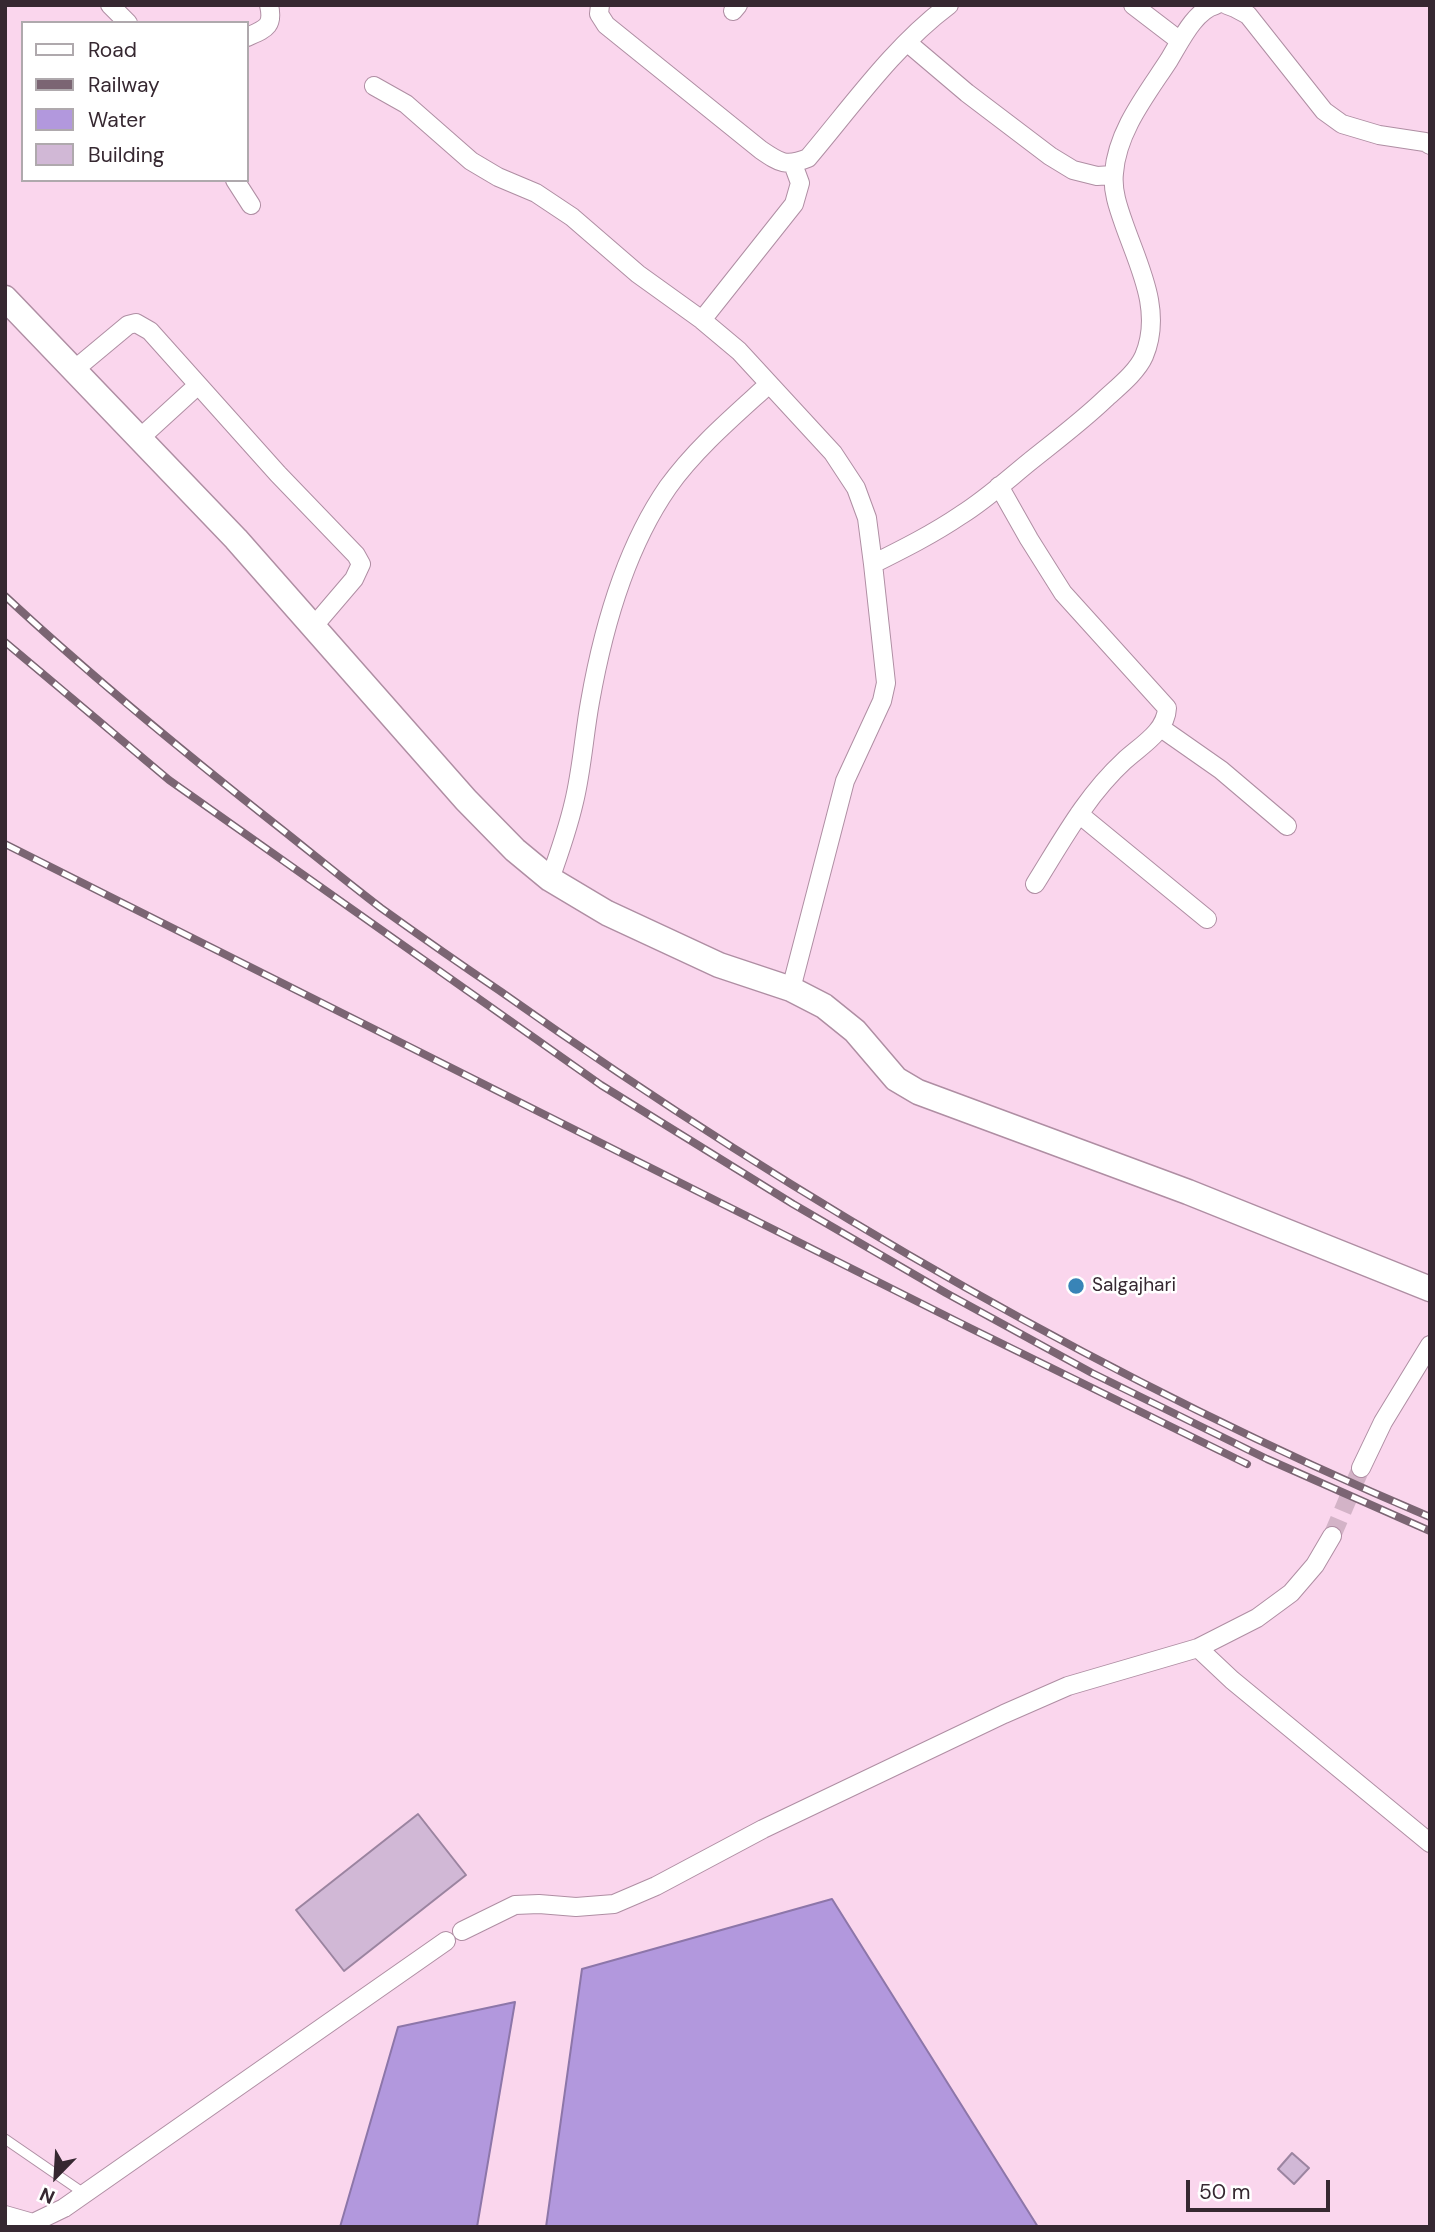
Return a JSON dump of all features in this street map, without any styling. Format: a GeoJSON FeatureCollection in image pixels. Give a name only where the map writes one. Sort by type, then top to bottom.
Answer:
{"type":"FeatureCollection","features":[{"type":"Feature","properties":{"kind":"main road"},"geometry":{"type":"LineString","coordinates":[[5,298],[236,539],[466,800],[516,850],[550,878],[607,913],[655,936],[719,965],[792,989],[824,1006],[855,1031],[896,1079],[918,1092],[1188,1192],[1430,1289]]}},
{"type":"Feature","properties":{"kind":"street"},"geometry":{"type":"LineString","coordinates":[[110,5],[126,21]]}},
{"type":"Feature","properties":{"kind":"street"},"geometry":{"type":"LineString","coordinates":[[248,36],[268,25],[271,20],[269,5]]}},
{"type":"Feature","properties":{"kind":"street"},"geometry":{"type":"LineString","coordinates":[[600,5],[599,14],[606,25],[761,150],[778,162],[793,164],[808,158],[908,43],[949,5]]}},
{"type":"Feature","properties":{"kind":"street"},"geometry":{"type":"LineString","coordinates":[[1133,5],[1180,41]]}},
{"type":"Feature","properties":{"kind":"street"},"geometry":{"type":"LineString","coordinates":[[873,564],[963,514],[1090,414],[1123,383],[1142,360],[1151,337],[1152,312],[1116,201],[1113,175],[1117,152],[1126,129],[1180,41],[1198,16],[1216,5]]}},
{"type":"Feature","properties":{"kind":"street"},"geometry":{"type":"LineString","coordinates":[[1227,5],[1248,16],[1324,111],[1342,124],[1379,135],[1428,141]]}},
{"type":"Feature","properties":{"kind":"street"},"geometry":{"type":"LineString","coordinates":[[908,43],[967,93],[1050,156],[1073,170],[1097,176],[1113,175]]}},
{"type":"Feature","properties":{"kind":"street"},"geometry":{"type":"LineString","coordinates":[[374,86],[406,104],[471,161],[498,177],[536,193],[572,217],[638,274],[702,320],[739,351],[833,453],[856,488],[867,518],[886,683],[883,701],[845,781],[792,989]]}},
{"type":"Feature","properties":{"kind":"street"},"geometry":{"type":"LineString","coordinates":[[702,320],[794,204],[800,183],[793,164]]}},
{"type":"Feature","properties":{"kind":"street"},"geometry":{"type":"LineString","coordinates":[[236,182],[251,205]]}},
{"type":"Feature","properties":{"kind":"street"},"geometry":{"type":"LineString","coordinates":[[74,370],[128,325],[136,323],[150,331],[278,474],[356,555],[361,564],[354,579],[313,626]]}},
{"type":"Feature","properties":{"kind":"street"},"geometry":{"type":"LineString","coordinates":[[550,878],[574,803],[603,642],[619,587],[644,528],[669,487],[709,440],[769,384]]}},
{"type":"Feature","properties":{"kind":"street"},"geometry":{"type":"LineString","coordinates":[[139,438],[198,385]]}},
{"type":"Feature","properties":{"kind":"street"},"geometry":{"type":"LineString","coordinates":[[999,486],[1063,593],[1167,708],[1167,717],[1161,728],[1122,762],[1096,790],[1035,884]]}},
{"type":"Feature","properties":{"kind":"street"},"geometry":{"type":"LineString","coordinates":[[1161,728],[1221,770],[1287,827]]}},
{"type":"Feature","properties":{"kind":"street"},"geometry":{"type":"LineString","coordinates":[[1079,814],[1208,919]]}},
{"type":"Feature","properties":{"kind":"street"},"geometry":{"type":"LineString","coordinates":[[1361,1468],[1383,1422],[1430,1345]]}},
{"type":"Feature","properties":{"kind":"street"},"geometry":{"type":"LineString","coordinates":[[462,1931],[514,1905],[576,1907],[614,1904],[1003,1714],[1068,1686],[1198,1648],[1257,1618],[1291,1593],[1315,1565],[1332,1536]]}},
{"type":"Feature","properties":{"kind":"street"},"geometry":{"type":"LineString","coordinates":[[1198,1648],[1232,1680],[1430,1843]]}},
{"type":"Feature","properties":{"kind":"street"},"geometry":{"type":"LineString","coordinates":[[5,2215],[37,2225],[446,1941]]}},
{"type":"Feature","properties":{"kind":"lane"},"geometry":{"type":"LineString","coordinates":[[5,2139],[85,2194]]}},
{"type":"Feature","properties":{"kind":"water"},"geometry":{"type":"Polygon","coordinates":[[[832,1899],[1038,2227],[546,2227],[582,1969],[832,1899]]]}},
{"type":"Feature","properties":{"kind":"water"},"geometry":{"type":"Polygon","coordinates":[[[515,2002],[477,2227],[340,2227],[398,2027],[515,2002]]]}},
{"type":"Feature","properties":{"kind":"building"},"geometry":{"type":"Polygon","coordinates":[[[418,1814],[466,1875],[344,1971],[296,1910],[418,1814]]]}},
{"type":"Feature","properties":{"kind":"building"},"geometry":{"type":"Polygon","coordinates":[[[1292,2153],[1309,2168],[1294,2184],[1278,2169],[1292,2153]]]}},
{"type":"Feature","properties":{"kind":"tunnel"},"geometry":{"type":"LineString","coordinates":[[1332,1536],[1361,1468]]}},
{"type":"Feature","properties":{"kind":"railway"},"geometry":{"type":"LineString","coordinates":[[5,596],[140,715],[381,908],[722,1141],[835,1211],[1068,1344],[1308,1463],[1430,1517]]}},
{"type":"Feature","properties":{"kind":"railway"},"geometry":{"type":"LineString","coordinates":[[5,642],[169,780],[601,1085],[793,1204],[946,1293],[1092,1373],[1267,1459],[1430,1531]]}},
{"type":"Feature","properties":{"kind":"railway"},"geometry":{"type":"LineString","coordinates":[[5,844],[1247,1464]]}},
{"type":"Feature","properties":{"kind":"place","name":"Salgajhari"},"geometry":{"type":"Point","coordinates":[1076,1286]}}]}
